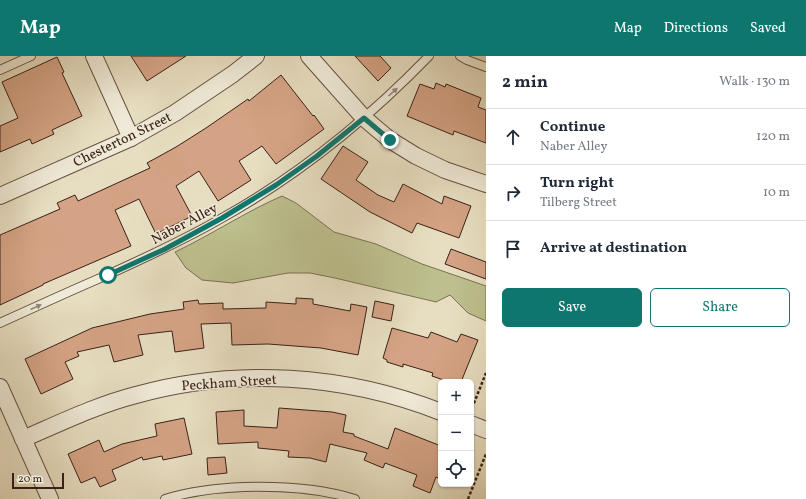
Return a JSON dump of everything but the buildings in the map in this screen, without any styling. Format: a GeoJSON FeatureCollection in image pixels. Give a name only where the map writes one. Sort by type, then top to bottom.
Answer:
{"type":"FeatureCollection","features":[{"type":"Feature","properties":{"kind":"street"},"geometry":{"type":"LineString","coordinates":[[94,56],[131,138]]}},
{"type":"Feature","properties":{"kind":"street","name":"Chesterton Street"},"geometry":{"type":"LineString","coordinates":[[0,196],[131,138],[175,113],[233,74],[256,56]]}},
{"type":"Feature","properties":{"kind":"street"},"geometry":{"type":"LineString","coordinates":[[309,56],[364,118],[390,140],[416,156],[445,170],[486,184]]}},
{"type":"Feature","properties":{"kind":"street","name":"Peckham Street"},"geometry":{"type":"LineString","coordinates":[[23,439],[96,408],[135,395],[176,385],[217,380],[259,378],[300,379],[342,384],[390,395],[438,411]]}},
{"type":"Feature","properties":{"kind":"street"},"geometry":{"type":"LineString","coordinates":[[0,387],[50,499]]}},
{"type":"Feature","properties":{"kind":"street"},"geometry":{"type":"LineString","coordinates":[[474,425],[486,430]]}},
{"type":"Feature","properties":{"kind":"lane"},"geometry":{"type":"LineString","coordinates":[[0,70],[30,56]]}},
{"type":"Feature","properties":{"kind":"lane","name":"Naber Alley"},"geometry":{"type":"LineString","coordinates":[[0,323],[165,249],[222,218],[282,181],[317,156],[364,118],[404,82],[429,56]]}},
{"type":"Feature","properties":{"kind":"lane"},"geometry":{"type":"LineString","coordinates":[[460,56],[466,60],[486,67]]}},
{"type":"Feature","properties":{"kind":"lane"},"geometry":{"type":"LineString","coordinates":[[165,499],[200,491],[227,488],[288,487],[341,494],[355,499]]}},
{"type":"Feature","properties":{"kind":"path"},"geometry":{"type":"LineString","coordinates":[[474,403],[486,373]]}},
{"type":"Feature","properties":{"kind":"path"},"geometry":{"type":"LineString","coordinates":[[468,499],[486,454]]}},
{"type":"Feature","properties":{"kind":"green space"},"geometry":{"type":"Polygon","coordinates":[[[282,196],[296,203],[334,232],[376,244],[422,264],[486,286],[486,321],[468,313],[450,295],[436,302],[310,273],[288,273],[233,283],[202,280],[186,268],[175,252],[282,196]]]}},
{"type":"Feature","properties":{"kind":"route"},"geometry":{"type":"LineString","coordinates":[[108,275],[165,249],[222,218],[276,185],[317,156],[364,118],[390,140]]}}]}
